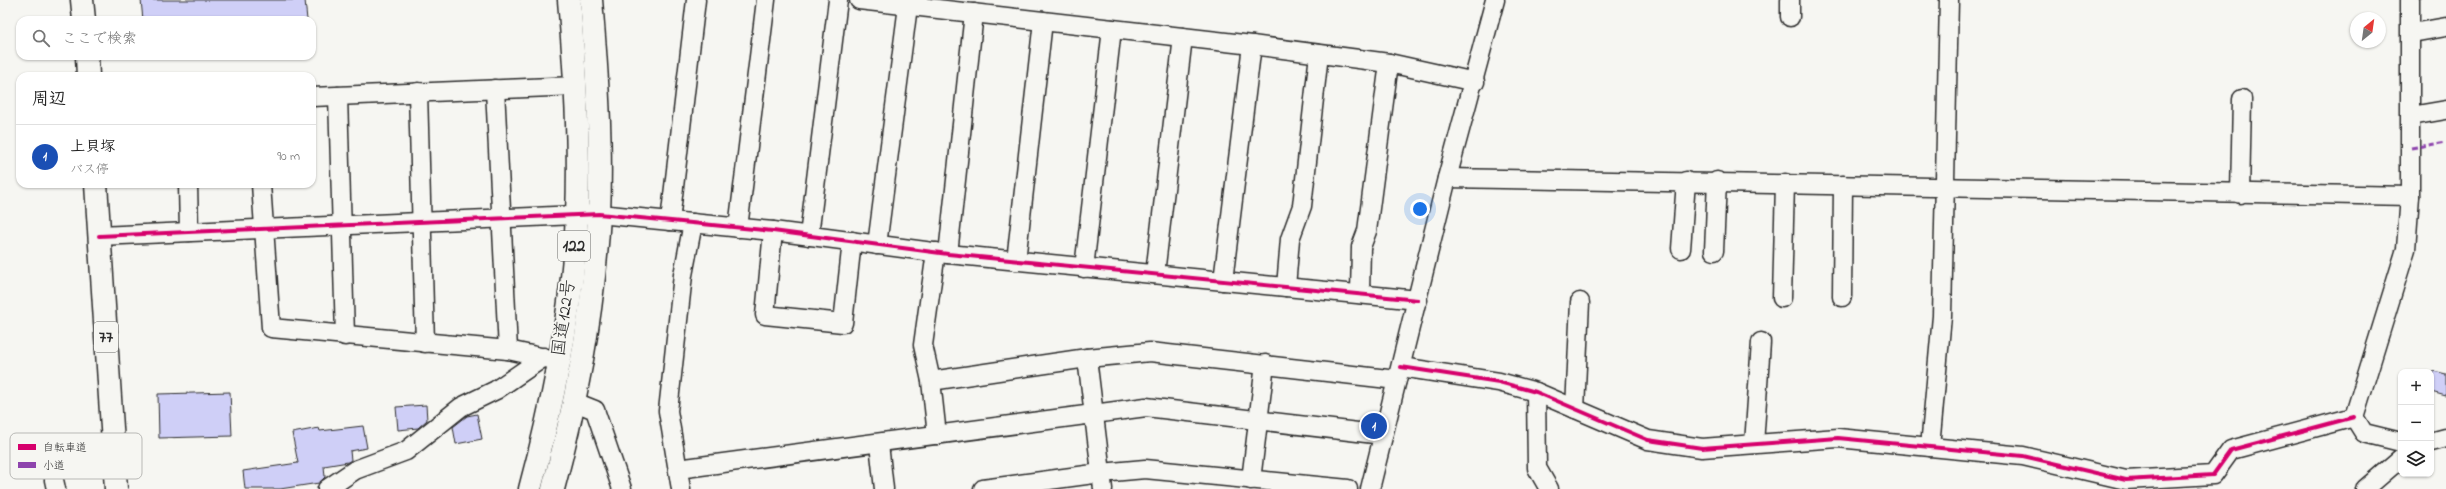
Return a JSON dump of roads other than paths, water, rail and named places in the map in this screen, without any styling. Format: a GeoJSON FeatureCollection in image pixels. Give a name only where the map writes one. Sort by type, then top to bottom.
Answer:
{"type":"FeatureCollection","features":[{"type":"Feature","properties":{"kind":"main road"},"geometry":{"type":"LineString","coordinates":[[82,0],[84,16]]}},
{"type":"Feature","properties":{"kind":"main road","name":"国道122号"},"geometry":{"type":"LineString","coordinates":[[530,489],[577,215],[576,86],[569,0]]}},
{"type":"Feature","properties":{"kind":"main road","name":"国道122号"},"geometry":{"type":"LineString","coordinates":[[553,489],[575,402],[592,290],[599,214],[598,86],[591,0]]}},
{"type":"Feature","properties":{"kind":"main road"},"geometry":{"type":"LineString","coordinates":[[86,60],[88,72]]}},
{"type":"Feature","properties":{"kind":"main road","name":"77"},"geometry":{"type":"LineString","coordinates":[[96,188],[112,433]]}},
{"type":"Feature","properties":{"kind":"main road","name":"77"},"geometry":{"type":"LineString","coordinates":[[115,479],[116,489]]}},
{"type":"Feature","properties":{"kind":"street"},"geometry":{"type":"LineString","coordinates":[[670,220],[696,0]]}},
{"type":"Feature","properties":{"kind":"street"},"geometry":{"type":"LineString","coordinates":[[738,228],[766,0]]}},
{"type":"Feature","properties":{"kind":"street"},"geometry":{"type":"LineString","coordinates":[[809,236],[838,0]]}},
{"type":"Feature","properties":{"kind":"street"},"geometry":{"type":"LineString","coordinates":[[859,0],[1252,45],[1389,63],[1474,82]]}},
{"type":"Feature","properties":{"kind":"street"},"geometry":{"type":"LineString","coordinates":[[1370,489],[1447,178],[1495,0]]}},
{"type":"Feature","properties":{"kind":"street"},"geometry":{"type":"LineString","coordinates":[[1930,447],[1942,316],[1949,0]]}},
{"type":"Feature","properties":{"kind":"street"},"geometry":{"type":"LineString","coordinates":[[2398,441],[2364,433],[2354,417],[2406,249],[2410,196],[2412,33],[2410,0]]}},
{"type":"Feature","properties":{"kind":"street"},"geometry":{"type":"LineString","coordinates":[[878,245],[908,6]]}},
{"type":"Feature","properties":{"kind":"street"},"geometry":{"type":"LineString","coordinates":[[937,435],[931,381],[923,345],[942,253],[974,13]]}},
{"type":"Feature","properties":{"kind":"street"},"geometry":{"type":"LineString","coordinates":[[1016,261],[1043,21]]}},
{"type":"Feature","properties":{"kind":"street"},"geometry":{"type":"LineString","coordinates":[[2412,33],[2446,27]]}},
{"type":"Feature","properties":{"kind":"street"},"geometry":{"type":"LineString","coordinates":[[1084,268],[1112,29]]}},
{"type":"Feature","properties":{"kind":"street"},"geometry":{"type":"LineString","coordinates":[[1155,274],[1183,37]]}},
{"type":"Feature","properties":{"kind":"street"},"geometry":{"type":"LineString","coordinates":[[1223,281],[1252,45]]}},
{"type":"Feature","properties":{"kind":"street"},"geometry":{"type":"LineString","coordinates":[[1286,287],[1290,239],[1302,206],[1319,54]]}},
{"type":"Feature","properties":{"kind":"street"},"geometry":{"type":"LineString","coordinates":[[1360,294],[1361,247],[1367,231],[1389,63]]}},
{"type":"Feature","properties":{"kind":"street"},"geometry":{"type":"LineString","coordinates":[[316,97],[576,86]]}},
{"type":"Feature","properties":{"kind":"street"},"geometry":{"type":"LineString","coordinates":[[495,89],[508,350]]}},
{"type":"Feature","properties":{"kind":"street"},"geometry":{"type":"LineString","coordinates":[[418,92],[425,343]]}},
{"type":"Feature","properties":{"kind":"street"},"geometry":{"type":"LineString","coordinates":[[338,96],[346,336]]}},
{"type":"Feature","properties":{"kind":"street"},"geometry":{"type":"LineString","coordinates":[[2240,194],[2242,99]]}},
{"type":"Feature","properties":{"kind":"street"},"geometry":{"type":"LineString","coordinates":[[2411,116],[2446,110]]}},
{"type":"Feature","properties":{"kind":"street"},"geometry":{"type":"LineString","coordinates":[[1447,178],[1686,180],[1946,188],[2410,196]]}},
{"type":"Feature","properties":{"kind":"street"},"geometry":{"type":"LineString","coordinates":[[1681,249],[1686,180]]}},
{"type":"Feature","properties":{"kind":"street"},"geometry":{"type":"LineString","coordinates":[[1714,250],[1717,181]]}},
{"type":"Feature","properties":{"kind":"street"},"geometry":{"type":"LineString","coordinates":[[1782,298],[1785,183]]}},
{"type":"Feature","properties":{"kind":"street"},"geometry":{"type":"LineString","coordinates":[[1842,297],[1843,185]]}},
{"type":"Feature","properties":{"kind":"street"},"geometry":{"type":"LineString","coordinates":[[188,188],[190,232]]}},
{"type":"Feature","properties":{"kind":"street"},"geometry":{"type":"LineString","coordinates":[[261,188],[271,328],[508,350],[552,359]]}},
{"type":"Feature","properties":{"kind":"street"},"geometry":{"type":"LineString","coordinates":[[99,236],[599,214],[670,220],[1016,261],[1418,300]]}},
{"type":"Feature","properties":{"kind":"street"},"geometry":{"type":"LineString","coordinates":[[681,489],[668,411],[683,275],[693,223]]}},
{"type":"Feature","properties":{"kind":"street"},"geometry":{"type":"LineString","coordinates":[[773,232],[765,315],[843,323],[852,241]]}},
{"type":"Feature","properties":{"kind":"street"},"geometry":{"type":"LineString","coordinates":[[1575,409],[1580,302]]}},
{"type":"Feature","properties":{"kind":"street"},"geometry":{"type":"LineString","coordinates":[[1754,444],[1760,342]]}},
{"type":"Feature","properties":{"kind":"street"},"geometry":{"type":"LineString","coordinates":[[931,381],[1087,358],[1150,352],[1265,364],[1499,382],[1536,392],[1648,440],[1702,448],[1838,438],[2023,456],[2126,480],[2174,479],[2213,475],[2231,450],[2354,417]]}},
{"type":"Feature","properties":{"kind":"street"},"geometry":{"type":"LineString","coordinates":[[1087,358],[1102,481]]}},
{"type":"Feature","properties":{"kind":"street"},"geometry":{"type":"LineString","coordinates":[[327,489],[355,470],[406,451],[461,407],[496,390],[552,359]]}},
{"type":"Feature","properties":{"kind":"street"},"geometry":{"type":"LineString","coordinates":[[1250,480],[1265,364]]}},
{"type":"Feature","properties":{"kind":"street"},"geometry":{"type":"LineString","coordinates":[[1536,392],[1537,468],[1550,489]]}},
{"type":"Feature","properties":{"kind":"street"},"geometry":{"type":"LineString","coordinates":[[575,402],[595,410],[622,489]]}},
{"type":"Feature","properties":{"kind":"street"},"geometry":{"type":"LineString","coordinates":[[678,469],[879,444],[1146,407],[1383,435]]}},
{"type":"Feature","properties":{"kind":"street"},"geometry":{"type":"LineString","coordinates":[[2434,441],[2446,438]]}},
{"type":"Feature","properties":{"kind":"street"},"geometry":{"type":"LineString","coordinates":[[879,444],[884,489]]}},
{"type":"Feature","properties":{"kind":"street"},"geometry":{"type":"LineString","coordinates":[[2365,489],[2398,461]]}},
{"type":"Feature","properties":{"kind":"street"},"geometry":{"type":"LineString","coordinates":[[983,489],[1102,481],[1145,469],[1348,489]]}},
{"type":"Feature","properties":{"kind":"place","name":"上貝塚"},"geometry":{"type":"Point","coordinates":[1374,426]}}]}
